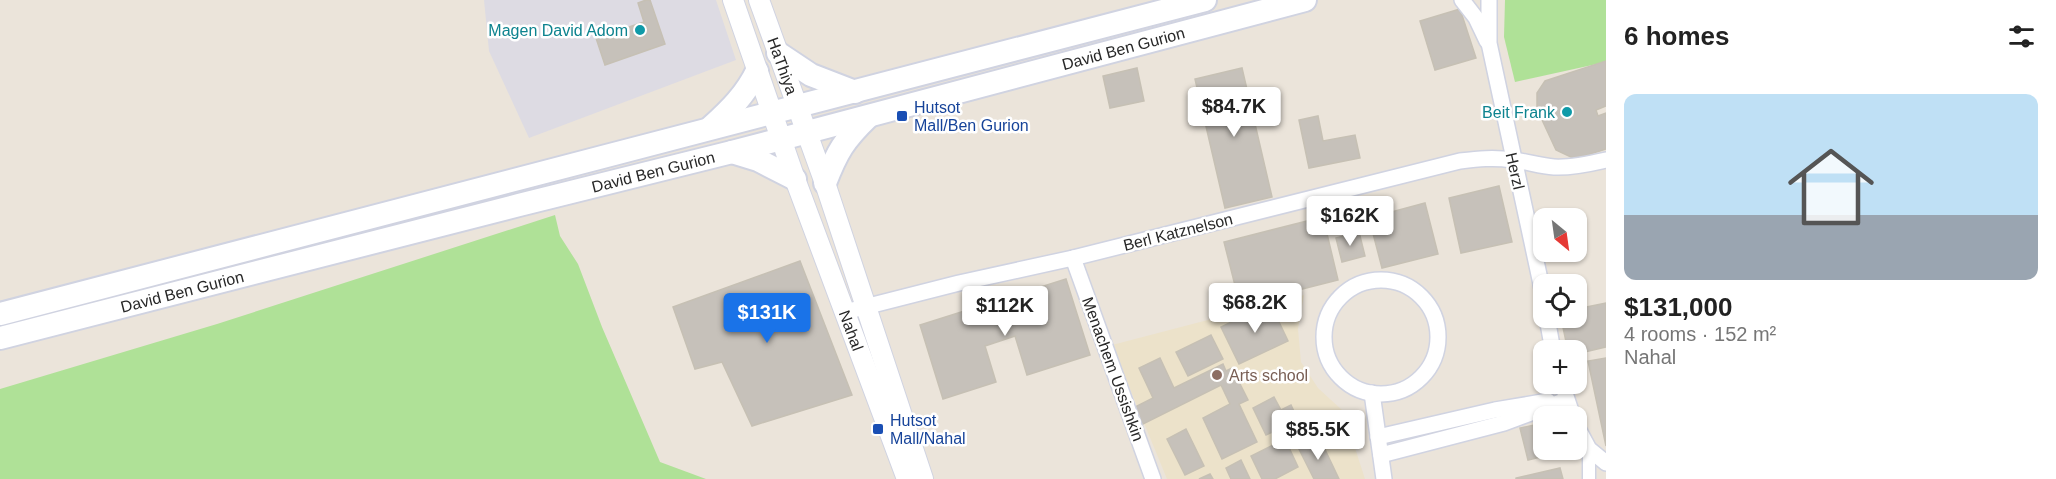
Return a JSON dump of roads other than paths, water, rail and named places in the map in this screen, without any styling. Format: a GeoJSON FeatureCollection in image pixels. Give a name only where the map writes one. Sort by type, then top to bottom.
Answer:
{"type":"FeatureCollection","features":[{"type":"Feature","properties":{"kind":"main road","name":"David Ben Gurion"},"geometry":{"type":"LineString","coordinates":[[0,314],[315,230],[1205,0]]}},
{"type":"Feature","properties":{"kind":"main road","name":"David Ben Gurion"},"geometry":{"type":"LineString","coordinates":[[0,338],[508,207],[781,140],[1305,0]]}},
{"type":"Feature","properties":{"kind":"main road"},"geometry":{"type":"LineString","coordinates":[[778,52],[811,75],[855,92]]}},
{"type":"Feature","properties":{"kind":"main road"},"geometry":{"type":"LineString","coordinates":[[708,130],[748,90],[757,71]]}},
{"type":"Feature","properties":{"kind":"main road"},"geometry":{"type":"LineString","coordinates":[[825,183],[837,152],[849,135],[870,116]]}},
{"type":"Feature","properties":{"kind":"main road"},"geometry":{"type":"LineString","coordinates":[[732,152],[758,160],[795,179]]}},
{"type":"Feature","properties":{"kind":"street","name":"HaThiya"},"geometry":{"type":"LineString","coordinates":[[733,0],[772,113]]}},
{"type":"Feature","properties":{"kind":"street","name":"HaThiya"},"geometry":{"type":"LineString","coordinates":[[759,0],[807,133]]}},
{"type":"Feature","properties":{"kind":"street","name":"Herzl"},"geometry":{"type":"LineString","coordinates":[[1462,0],[1476,18],[1489,44]]}},
{"type":"Feature","properties":{"kind":"street","name":"Herzl"},"geometry":{"type":"LineString","coordinates":[[1489,0],[1489,44],[1539,274]]}},
{"type":"Feature","properties":{"kind":"street","name":"Nahal"},"geometry":{"type":"LineString","coordinates":[[772,113],[907,479]]}},
{"type":"Feature","properties":{"kind":"street","name":"Nahal"},"geometry":{"type":"LineString","coordinates":[[807,133],[867,306],[923,479]]}},
{"type":"Feature","properties":{"kind":"street","name":"Berl Katznelson"},"geometry":{"type":"LineString","coordinates":[[845,312],[1073,258],[1441,165],[1481,158],[1513,160],[1532,165],[1556,167],[1585,165],[1606,160]]}},
{"type":"Feature","properties":{"kind":"street","name":"Menachem Ussishkin"},"geometry":{"type":"LineString","coordinates":[[1073,258],[1153,479]]}},
{"type":"Feature","properties":{"kind":"street"},"geometry":{"type":"LineString","coordinates":[[1374,280],[1392,281],[1409,287],[1425,300],[1435,316],[1438,336],[1435,356],[1425,373],[1411,386],[1392,393],[1372,393],[1355,388],[1335,370],[1325,345],[1325,327],[1331,310],[1342,296],[1357,285],[1374,280]]}},
{"type":"Feature","properties":{"kind":"street"},"geometry":{"type":"LineString","coordinates":[[1372,393],[1384,479]]}},
{"type":"Feature","properties":{"kind":"street"},"geometry":{"type":"LineString","coordinates":[[1564,394],[1568,406]]}},
{"type":"Feature","properties":{"kind":"street"},"geometry":{"type":"LineString","coordinates":[[1378,437],[1536,402],[1566,400]]}},
{"type":"Feature","properties":{"kind":"street"},"geometry":{"type":"LineString","coordinates":[[1381,455],[1504,423],[1566,400]]}},
{"type":"Feature","properties":{"kind":"street"},"geometry":{"type":"LineString","coordinates":[[1587,445],[1606,463]]}},
{"type":"Feature","properties":{"kind":"street"},"geometry":{"type":"LineString","coordinates":[[1589,449],[1589,479]]}},
{"type":"Feature","properties":{"kind":"place","name":"Magen David Adom"},"geometry":{"type":"Point","coordinates":[640,30]}},
{"type":"Feature","properties":{"kind":"place","name":"Beit Frank"},"geometry":{"type":"Point","coordinates":[1567,112]}},
{"type":"Feature","properties":{"kind":"place","name":"Hutsot Mall/Ben Gurion"},"geometry":{"type":"Point","coordinates":[902,116]}},
{"type":"Feature","properties":{"kind":"place","name":"Arts school"},"geometry":{"type":"Point","coordinates":[1217,375]}},
{"type":"Feature","properties":{"kind":"place","name":"Hutsot Mall/Nahal"},"geometry":{"type":"Point","coordinates":[878,429]}}]}
